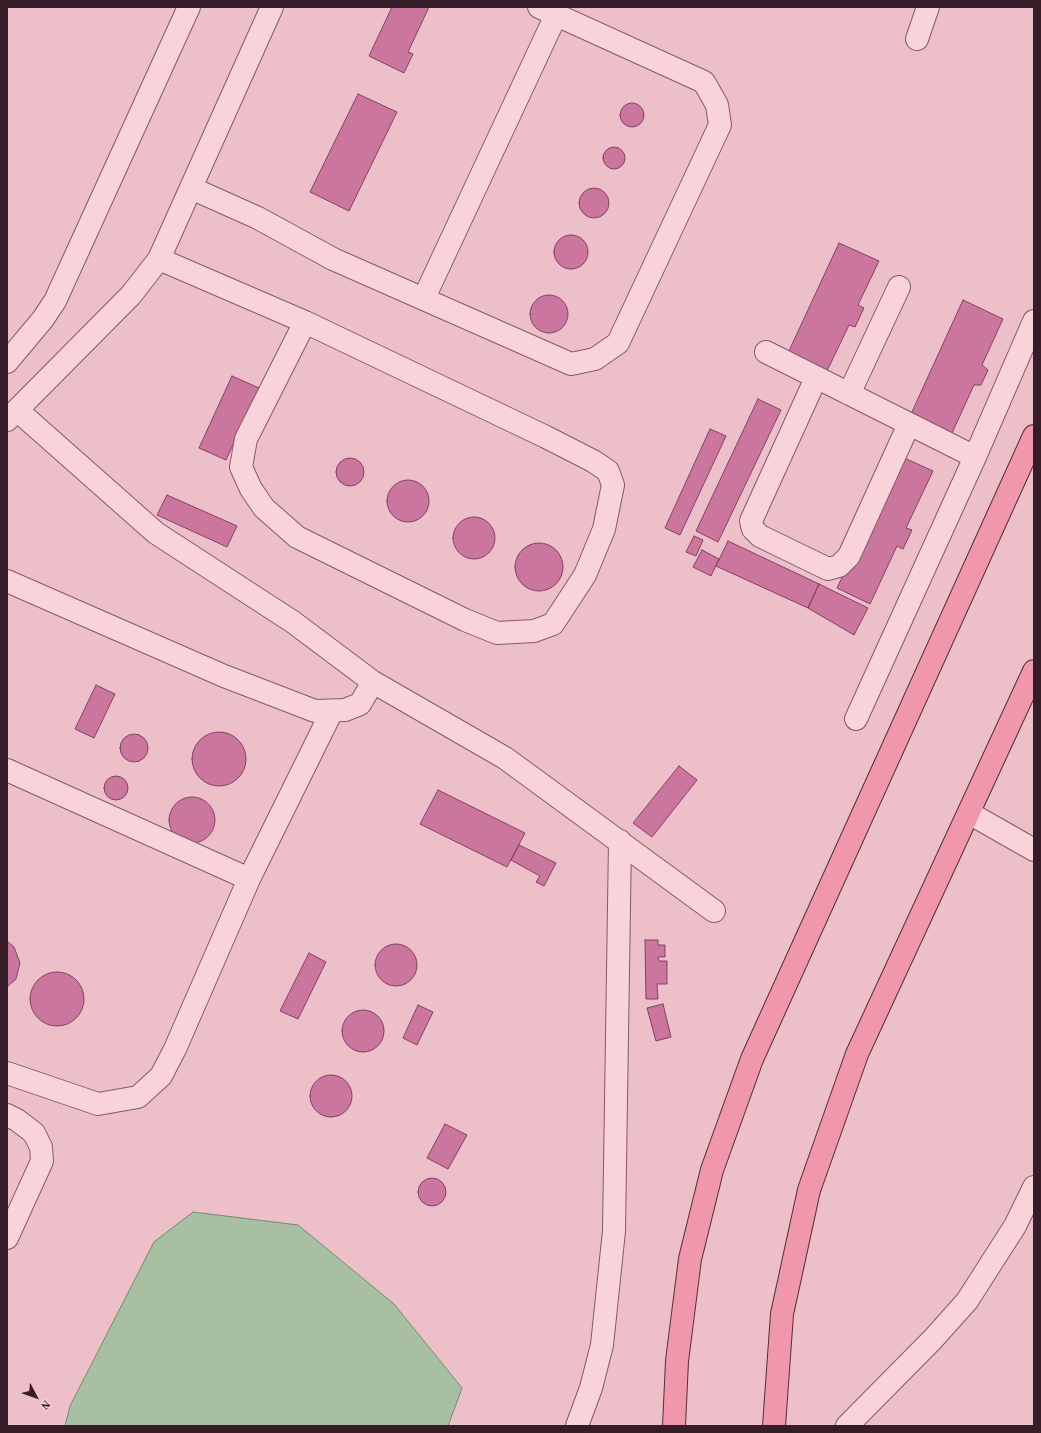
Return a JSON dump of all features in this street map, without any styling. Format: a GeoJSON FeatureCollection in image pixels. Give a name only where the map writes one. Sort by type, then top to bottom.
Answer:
{"type":"FeatureCollection","features":[{"type":"Feature","properties":{"kind":"main road"},"geometry":{"type":"LineString","coordinates":[[674,1426],[677,1362],[690,1259],[712,1170],[746,1074],[1034,436]]}},
{"type":"Feature","properties":{"kind":"main road"},"geometry":{"type":"LineString","coordinates":[[774,1426],[782,1314],[809,1190],[857,1054],[1034,671]]}},
{"type":"Feature","properties":{"kind":"street"},"geometry":{"type":"LineString","coordinates":[[7,362],[43,319],[55,301],[189,7]]}},
{"type":"Feature","properties":{"kind":"street"},"geometry":{"type":"LineString","coordinates":[[272,7],[159,258],[131,295],[12,415],[156,533],[293,622],[373,682],[505,758],[714,911]]}},
{"type":"Feature","properties":{"kind":"street"},"geometry":{"type":"LineString","coordinates":[[917,39],[928,7]]}},
{"type":"Feature","properties":{"kind":"street"},"geometry":{"type":"LineString","coordinates":[[191,188],[258,218],[333,259],[571,364],[595,359],[618,343],[720,126],[717,105],[704,82],[548,11],[424,298]]}},
{"type":"Feature","properties":{"kind":"street"},"geometry":{"type":"LineString","coordinates":[[159,258],[305,322],[546,437],[593,461],[608,471],[613,485],[604,529],[585,575],[553,624],[534,631],[497,633],[484,628],[297,537],[264,508],[251,489],[241,467],[246,439],[305,322]]}},
{"type":"Feature","properties":{"kind":"street"},"geometry":{"type":"LineString","coordinates":[[849,394],[899,287]]}},
{"type":"Feature","properties":{"kind":"street"},"geometry":{"type":"LineString","coordinates":[[856,719],[975,457],[1034,320]]}},
{"type":"Feature","properties":{"kind":"street"},"geometry":{"type":"LineString","coordinates":[[766,352],[975,457]]}},
{"type":"Feature","properties":{"kind":"street"},"geometry":{"type":"LineString","coordinates":[[816,378],[751,521],[753,529],[760,536],[828,569],[839,566],[849,556],[909,424]]}},
{"type":"Feature","properties":{"kind":"street"},"geometry":{"type":"LineString","coordinates":[[7,581],[224,676],[315,711],[345,710],[360,704],[373,682]]}},
{"type":"Feature","properties":{"kind":"street"},"geometry":{"type":"LineString","coordinates":[[7,1073],[98,1104],[138,1097],[161,1076],[175,1049],[249,879],[332,711]]}},
{"type":"Feature","properties":{"kind":"street"},"geometry":{"type":"LineString","coordinates":[[7,770],[249,879]]}},
{"type":"Feature","properties":{"kind":"street"},"geometry":{"type":"LineString","coordinates":[[969,813],[1034,850]]}},
{"type":"Feature","properties":{"kind":"street"},"geometry":{"type":"LineString","coordinates":[[577,1426],[591,1388],[602,1345],[614,1231],[620,841]]}},
{"type":"Feature","properties":{"kind":"street"},"geometry":{"type":"LineString","coordinates":[[7,1115],[17,1120],[34,1133],[41,1147],[42,1161],[7,1238]]}},
{"type":"Feature","properties":{"kind":"street"},"geometry":{"type":"LineString","coordinates":[[847,1426],[934,1339],[967,1301],[1015,1226],[1034,1187]]}},
{"type":"Feature","properties":{"kind":"shaded area"},"geometry":{"type":"Polygon","coordinates":[[[193,1212],[298,1225],[394,1304],[462,1388],[448,1426],[65,1426],[70,1406],[154,1242],[193,1212]]]}},
{"type":"Feature","properties":{"kind":"building"},"geometry":{"type":"Polygon","coordinates":[[[392,7],[429,7],[408,52],[413,54],[404,73],[369,56],[392,7]]]}},
{"type":"Feature","properties":{"kind":"building"},"geometry":{"type":"Polygon","coordinates":[[[358,94],[397,112],[349,211],[310,192],[358,94]]]}},
{"type":"Feature","properties":{"kind":"building"},"geometry":{"type":"Polygon","coordinates":[[[632,103],[640,107],[644,115],[640,123],[632,127],[624,123],[620,115],[624,107],[632,103]]]}},
{"type":"Feature","properties":{"kind":"building"},"geometry":{"type":"Polygon","coordinates":[[[610,147],[618,147],[625,154],[625,162],[618,169],[610,169],[603,162],[603,154],[610,147]]]}},
{"type":"Feature","properties":{"kind":"building"},"geometry":{"type":"Polygon","coordinates":[[[594,188],[604,193],[609,203],[604,213],[594,218],[584,213],[579,203],[584,193],[594,188]]]}},
{"type":"Feature","properties":{"kind":"building"},"geometry":{"type":"Polygon","coordinates":[[[568,235],[574,235],[583,240],[587,246],[587,258],[583,264],[574,269],[568,269],[559,264],[554,255],[554,249],[559,240],[568,235]]]}},
{"type":"Feature","properties":{"kind":"building"},"geometry":{"type":"Polygon","coordinates":[[[839,243],[879,261],[858,305],[864,308],[855,327],[849,325],[827,371],[788,353],[839,243]]]}},
{"type":"Feature","properties":{"kind":"building"},"geometry":{"type":"Polygon","coordinates":[[[545,295],[553,295],[563,300],[567,307],[567,321],[563,328],[553,333],[545,333],[535,328],[533,325],[530,318],[530,310],[535,300],[538,298],[545,295]]]}},
{"type":"Feature","properties":{"kind":"building"},"geometry":{"type":"Polygon","coordinates":[[[963,300],[1003,319],[982,365],[988,370],[981,385],[974,385],[952,433],[911,414],[963,300]]]}},
{"type":"Feature","properties":{"kind":"building"},"geometry":{"type":"Polygon","coordinates":[[[232,376],[259,388],[226,460],[199,448],[232,376]]]}},
{"type":"Feature","properties":{"kind":"building"},"geometry":{"type":"Polygon","coordinates":[[[758,399],[781,410],[718,542],[696,531],[758,399]]]}},
{"type":"Feature","properties":{"kind":"building"},"geometry":{"type":"Polygon","coordinates":[[[710,429],[726,436],[680,535],[665,528],[710,429]]]}},
{"type":"Feature","properties":{"kind":"building"},"geometry":{"type":"Polygon","coordinates":[[[900,456],[933,471],[906,528],[912,530],[903,549],[897,546],[870,604],[837,588],[900,456]]]}},
{"type":"Feature","properties":{"kind":"building"},"geometry":{"type":"Polygon","coordinates":[[[350,458],[360,462],[364,472],[360,482],[350,486],[340,482],[336,472],[340,462],[350,458]]]}},
{"type":"Feature","properties":{"kind":"building"},"geometry":{"type":"Polygon","coordinates":[[[408,480],[423,486],[429,501],[423,516],[408,522],[393,516],[387,501],[393,486],[408,480]]]}},
{"type":"Feature","properties":{"kind":"building"},"geometry":{"type":"Polygon","coordinates":[[[167,495],[237,526],[227,547],[157,515],[167,495]]]}},
{"type":"Feature","properties":{"kind":"building"},"geometry":{"type":"Polygon","coordinates":[[[474,517],[489,523],[495,538],[489,553],[474,559],[459,553],[453,538],[459,523],[474,517]]]}},
{"type":"Feature","properties":{"kind":"building"},"geometry":{"type":"Polygon","coordinates":[[[694,536],[703,540],[696,556],[686,552],[694,536]]]}},
{"type":"Feature","properties":{"kind":"building"},"geometry":{"type":"Polygon","coordinates":[[[728,541],[819,584],[808,608],[716,566],[728,541]]]}},
{"type":"Feature","properties":{"kind":"building"},"geometry":{"type":"Polygon","coordinates":[[[539,543],[548,545],[556,550],[561,558],[563,567],[561,576],[556,584],[548,589],[539,591],[530,589],[522,584],[517,576],[515,567],[517,558],[522,550],[530,545],[539,543]]]}},
{"type":"Feature","properties":{"kind":"building"},"geometry":{"type":"Polygon","coordinates":[[[702,550],[719,559],[711,576],[693,567],[702,550]]]}},
{"type":"Feature","properties":{"kind":"building"},"geometry":{"type":"Polygon","coordinates":[[[819,584],[868,608],[854,635],[808,608],[819,584]]]}},
{"type":"Feature","properties":{"kind":"building"},"geometry":{"type":"Polygon","coordinates":[[[96,685],[115,694],[94,738],[75,729],[96,685]]]}},
{"type":"Feature","properties":{"kind":"building"},"geometry":{"type":"Polygon","coordinates":[[[219,732],[229,734],[238,740],[244,749],[246,759],[244,769],[238,778],[229,784],[219,786],[209,784],[200,778],[194,769],[192,759],[194,749],[200,740],[209,734],[219,732]]]}},
{"type":"Feature","properties":{"kind":"building"},"geometry":{"type":"Polygon","coordinates":[[[134,734],[144,738],[148,748],[144,758],[134,762],[124,758],[120,748],[124,738],[134,734]]]}},
{"type":"Feature","properties":{"kind":"building"},"geometry":{"type":"Polygon","coordinates":[[[679,766],[697,780],[652,837],[633,823],[679,766]]]}},
{"type":"Feature","properties":{"kind":"building"},"geometry":{"type":"Polygon","coordinates":[[[116,776],[125,779],[128,788],[125,797],[116,800],[107,797],[104,788],[107,779],[116,776]]]}},
{"type":"Feature","properties":{"kind":"building"},"geometry":{"type":"Polygon","coordinates":[[[438,790],[525,833],[507,867],[420,824],[438,790]]]}},
{"type":"Feature","properties":{"kind":"building"},"geometry":{"type":"Polygon","coordinates":[[[192,797],[205,801],[211,807],[215,820],[211,833],[205,839],[192,843],[179,839],[173,833],[169,820],[173,807],[179,801],[192,797]]]}},
{"type":"Feature","properties":{"kind":"building"},"geometry":{"type":"Polygon","coordinates":[[[519,845],[556,863],[544,886],[536,882],[540,876],[511,860],[519,845]]]}},
{"type":"Feature","properties":{"kind":"building"},"geometry":{"type":"Polygon","coordinates":[[[645,940],[658,940],[658,945],[665,945],[665,957],[658,957],[659,961],[667,961],[667,984],[657,984],[658,999],[646,999],[645,940]]]}},
{"type":"Feature","properties":{"kind":"building"},"geometry":{"type":"Polygon","coordinates":[[[7,941],[14,947],[20,963],[16,979],[7,987],[7,941]]]}},
{"type":"Feature","properties":{"kind":"building"},"geometry":{"type":"Polygon","coordinates":[[[392,944],[400,944],[411,950],[417,961],[417,969],[411,980],[400,986],[392,986],[381,980],[375,969],[375,961],[381,950],[392,944]]]}},
{"type":"Feature","properties":{"kind":"building"},"geometry":{"type":"Polygon","coordinates":[[[309,953],[326,962],[298,1019],[280,1011],[309,953]]]}},
{"type":"Feature","properties":{"kind":"building"},"geometry":{"type":"Polygon","coordinates":[[[57,972],[67,974],[76,980],[82,989],[84,999],[82,1009],[76,1018],[67,1024],[57,1026],[47,1024],[38,1018],[32,1009],[30,999],[32,989],[38,980],[47,974],[57,972]]]}},
{"type":"Feature","properties":{"kind":"building"},"geometry":{"type":"Polygon","coordinates":[[[663,1004],[671,1037],[656,1041],[647,1008],[663,1004]]]}},
{"type":"Feature","properties":{"kind":"building"},"geometry":{"type":"Polygon","coordinates":[[[418,1005],[433,1012],[417,1045],[403,1038],[418,1005]]]}},
{"type":"Feature","properties":{"kind":"building"},"geometry":{"type":"Polygon","coordinates":[[[359,1010],[367,1010],[375,1013],[381,1019],[384,1031],[381,1043],[375,1049],[367,1052],[359,1052],[351,1049],[345,1043],[342,1035],[342,1027],[345,1019],[351,1013],[359,1010]]]}},
{"type":"Feature","properties":{"kind":"building"},"geometry":{"type":"Polygon","coordinates":[[[327,1075],[335,1075],[346,1081],[352,1092],[352,1100],[346,1111],[335,1117],[327,1117],[316,1111],[310,1100],[310,1092],[316,1081],[327,1075]]]}},
{"type":"Feature","properties":{"kind":"building"},"geometry":{"type":"Polygon","coordinates":[[[445,1124],[467,1135],[448,1169],[427,1158],[445,1124]]]}},
{"type":"Feature","properties":{"kind":"building"},"geometry":{"type":"Polygon","coordinates":[[[432,1178],[442,1182],[446,1192],[442,1202],[432,1206],[422,1202],[418,1192],[422,1182],[432,1178]]]}}]}
